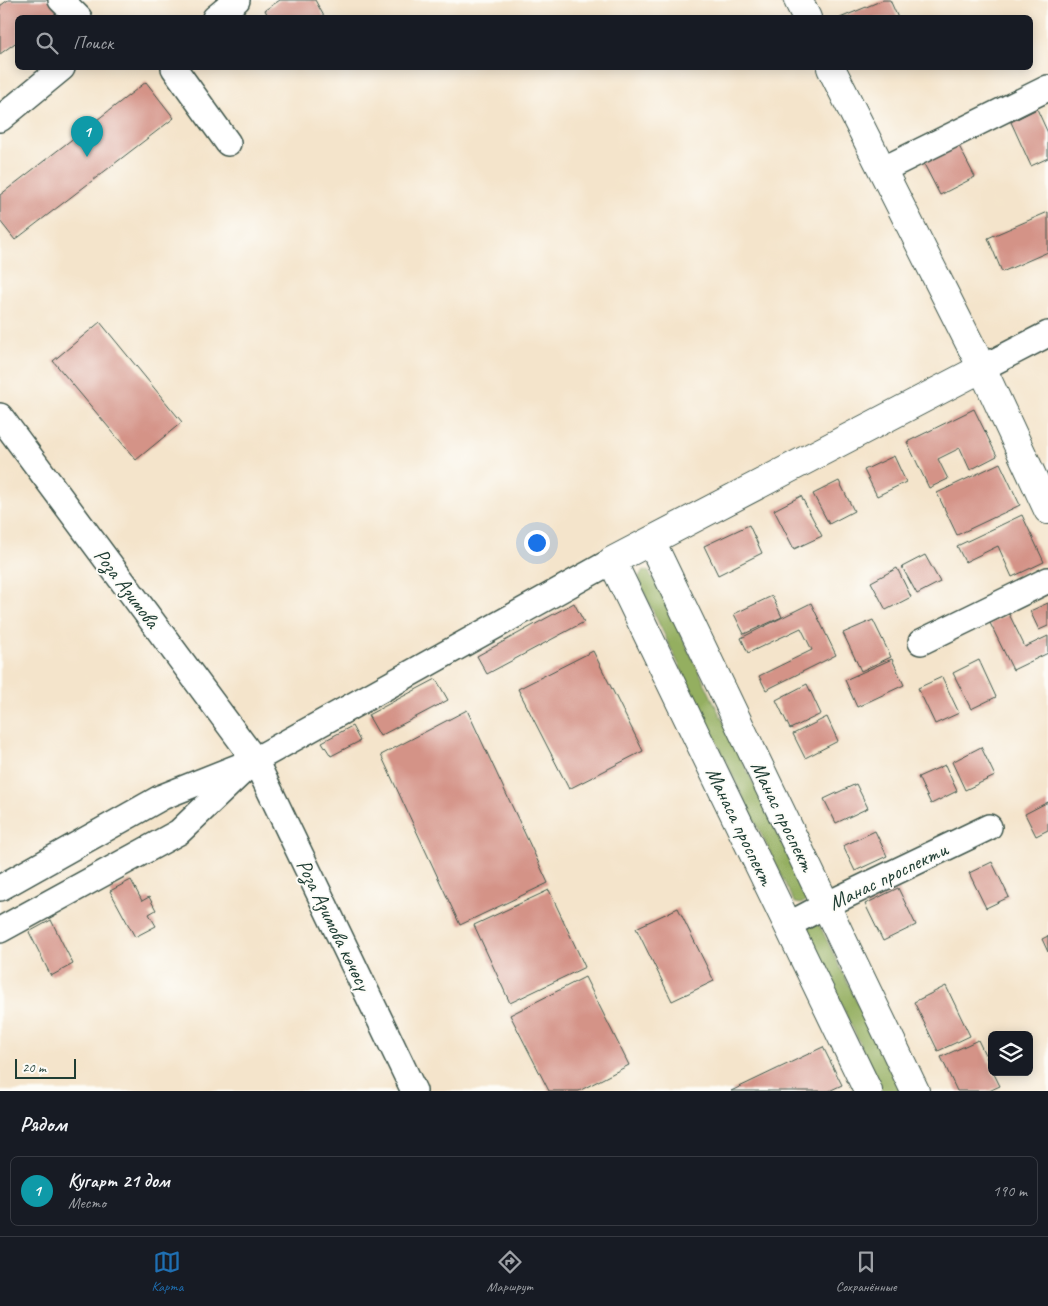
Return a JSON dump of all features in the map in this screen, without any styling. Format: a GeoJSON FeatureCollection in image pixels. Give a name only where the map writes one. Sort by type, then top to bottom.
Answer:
{"type":"FeatureCollection","features":[{"type":"Feature","properties":{"kind":"main road"},"geometry":{"type":"LineString","coordinates":[[832,70],[982,368],[1048,510]]}},
{"type":"Feature","properties":{"kind":"main road"},"geometry":{"type":"LineString","coordinates":[[612,561],[982,368]]}},
{"type":"Feature","properties":{"kind":"main road","name":"Манас проспект"},"geometry":{"type":"LineString","coordinates":[[651,541],[915,1091]]}},
{"type":"Feature","properties":{"kind":"main road","name":"Манаса проспект"},"geometry":{"type":"LineString","coordinates":[[612,561],[868,1091]]}},
{"type":"Feature","properties":{"kind":"street"},"geometry":{"type":"LineString","coordinates":[[61,0],[76,15]]}},
{"type":"Feature","properties":{"kind":"street"},"geometry":{"type":"LineString","coordinates":[[219,15],[237,0]]}},
{"type":"Feature","properties":{"kind":"street"},"geometry":{"type":"LineString","coordinates":[[0,119],[60,70]]}},
{"type":"Feature","properties":{"kind":"street"},"geometry":{"type":"LineString","coordinates":[[175,70],[228,143]]}},
{"type":"Feature","properties":{"kind":"street"},"geometry":{"type":"LineString","coordinates":[[882,170],[1048,88]]}},
{"type":"Feature","properties":{"kind":"street"},"geometry":{"type":"LineString","coordinates":[[982,368],[1048,334]]}},
{"type":"Feature","properties":{"kind":"street","name":"Роза Азимова"},"geometry":{"type":"LineString","coordinates":[[0,416],[255,760]]}},
{"type":"Feature","properties":{"kind":"street"},"geometry":{"type":"LineString","coordinates":[[0,888],[162,797],[255,760],[612,561]]}},
{"type":"Feature","properties":{"kind":"street"},"geometry":{"type":"LineString","coordinates":[[921,642],[1048,580]]}},
{"type":"Feature","properties":{"kind":"street"},"geometry":{"type":"LineString","coordinates":[[0,930],[179,832],[255,760]]}},
{"type":"Feature","properties":{"kind":"street","name":"Роза Азимова көчөсү"},"geometry":{"type":"LineString","coordinates":[[255,760],[414,1091]]}},
{"type":"Feature","properties":{"kind":"street","name":"Манас проспекти"},"geometry":{"type":"LineString","coordinates":[[788,925],[989,827]]}},
{"type":"Feature","properties":{"kind":"green space"},"geometry":{"type":"Polygon","coordinates":[[[643,570],[649,572],[659,589],[808,896],[803,903],[794,902],[646,597],[639,577],[643,570]]]}},
{"type":"Feature","properties":{"kind":"green space"},"geometry":{"type":"Polygon","coordinates":[[[816,923],[821,928],[900,1091],[882,1091],[808,934],[807,926],[816,923]]]}},
{"type":"Feature","properties":{"kind":"building"},"geometry":{"type":"Polygon","coordinates":[[[8,0],[52,0],[60,11],[54,15],[15,15],[15,43],[0,54],[0,6],[8,0]]]}},
{"type":"Feature","properties":{"kind":"building"},"geometry":{"type":"Polygon","coordinates":[[[280,0],[315,0],[323,15],[268,15],[265,10],[280,0]]]}},
{"type":"Feature","properties":{"kind":"building"},"geometry":{"type":"Polygon","coordinates":[[[883,0],[890,0],[897,15],[847,15],[883,0]]]}},
{"type":"Feature","properties":{"kind":"building"},"geometry":{"type":"Polygon","coordinates":[[[146,82],[174,118],[15,240],[0,221],[0,195],[146,82]]]}},
{"type":"Feature","properties":{"kind":"building"},"geometry":{"type":"Polygon","coordinates":[[[1037,109],[1048,133],[1048,158],[1031,166],[1011,122],[1037,109]]]}},
{"type":"Feature","properties":{"kind":"building"},"geometry":{"type":"Polygon","coordinates":[[[958,144],[975,177],[940,195],[923,162],[958,144]]]}},
{"type":"Feature","properties":{"kind":"building"},"geometry":{"type":"Polygon","coordinates":[[[1048,212],[1048,252],[1002,272],[988,238],[1048,212]]]}},
{"type":"Feature","properties":{"kind":"building"},"geometry":{"type":"Polygon","coordinates":[[[100,322],[182,422],[136,460],[53,361],[100,322]]]}},
{"type":"Feature","properties":{"kind":"building"},"geometry":{"type":"Polygon","coordinates":[[[974,409],[997,456],[970,470],[960,448],[938,459],[948,479],[929,488],[907,442],[974,409]]]}},
{"type":"Feature","properties":{"kind":"building"},"geometry":{"type":"Polygon","coordinates":[[[894,456],[906,482],[877,496],[864,470],[894,456]]]}},
{"type":"Feature","properties":{"kind":"building"},"geometry":{"type":"Polygon","coordinates":[[[1000,463],[1020,505],[957,535],[937,493],[1000,463]]]}},
{"type":"Feature","properties":{"kind":"building"},"geometry":{"type":"Polygon","coordinates":[[[839,481],[854,511],[829,524],[813,494],[839,481]]]}},
{"type":"Feature","properties":{"kind":"building"},"geometry":{"type":"Polygon","coordinates":[[[801,496],[822,536],[794,549],[774,510],[801,496]]]}},
{"type":"Feature","properties":{"kind":"building"},"geometry":{"type":"Polygon","coordinates":[[[1022,515],[1044,562],[1012,577],[998,546],[965,562],[957,546],[1022,515]]]}},
{"type":"Feature","properties":{"kind":"building"},"geometry":{"type":"Polygon","coordinates":[[[749,525],[762,553],[718,575],[704,546],[749,525]]]}},
{"type":"Feature","properties":{"kind":"building"},"geometry":{"type":"Polygon","coordinates":[[[925,555],[940,582],[917,594],[902,567],[925,555]]]}},
{"type":"Feature","properties":{"kind":"building"},"geometry":{"type":"Polygon","coordinates":[[[897,568],[911,597],[886,610],[871,582],[897,568]]]}},
{"type":"Feature","properties":{"kind":"building"},"geometry":{"type":"Polygon","coordinates":[[[772,596],[782,617],[744,634],[734,614],[772,596]]]}},
{"type":"Feature","properties":{"kind":"building"},"geometry":{"type":"Polygon","coordinates":[[[574,603],[584,622],[487,674],[477,656],[574,603]]]}},
{"type":"Feature","properties":{"kind":"building"},"geometry":{"type":"Polygon","coordinates":[[[811,603],[836,655],[766,690],[759,676],[812,650],[801,628],[748,653],[741,638],[811,603]]]}},
{"type":"Feature","properties":{"kind":"building"},"geometry":{"type":"Polygon","coordinates":[[[1048,603],[1048,626],[1039,630],[1030,611],[1048,603]]]}},
{"type":"Feature","properties":{"kind":"building"},"geometry":{"type":"Polygon","coordinates":[[[1009,614],[1025,647],[1048,636],[1048,653],[1013,670],[990,623],[1009,614]]]}},
{"type":"Feature","properties":{"kind":"building"},"geometry":{"type":"Polygon","coordinates":[[[873,620],[891,657],[861,671],[843,633],[873,620]]]}},
{"type":"Feature","properties":{"kind":"building"},"geometry":{"type":"Polygon","coordinates":[[[593,651],[643,751],[569,789],[518,689],[593,651]]]}},
{"type":"Feature","properties":{"kind":"building"},"geometry":{"type":"Polygon","coordinates":[[[892,659],[904,685],[857,707],[845,680],[892,659]]]}},
{"type":"Feature","properties":{"kind":"building"},"geometry":{"type":"Polygon","coordinates":[[[979,660],[996,697],[971,709],[953,673],[979,660]]]}},
{"type":"Feature","properties":{"kind":"building"},"geometry":{"type":"Polygon","coordinates":[[[942,677],[959,713],[935,724],[918,688],[942,677]]]}},
{"type":"Feature","properties":{"kind":"building"},"geometry":{"type":"Polygon","coordinates":[[[436,679],[448,700],[380,736],[368,715],[436,679]]]}},
{"type":"Feature","properties":{"kind":"building"},"geometry":{"type":"Polygon","coordinates":[[[807,684],[821,714],[790,729],[776,700],[807,684]]]}},
{"type":"Feature","properties":{"kind":"building"},"geometry":{"type":"Polygon","coordinates":[[[467,710],[548,883],[460,925],[381,755],[467,710]]]}},
{"type":"Feature","properties":{"kind":"building"},"geometry":{"type":"Polygon","coordinates":[[[827,717],[838,741],[805,758],[793,734],[827,717]]]}},
{"type":"Feature","properties":{"kind":"building"},"geometry":{"type":"Polygon","coordinates":[[[352,726],[360,741],[331,756],[322,742],[352,726]]]}},
{"type":"Feature","properties":{"kind":"building"},"geometry":{"type":"Polygon","coordinates":[[[981,747],[995,776],[965,790],[952,762],[981,747]]]}},
{"type":"Feature","properties":{"kind":"building"},"geometry":{"type":"Polygon","coordinates":[[[945,765],[957,791],[931,804],[918,777],[945,765]]]}},
{"type":"Feature","properties":{"kind":"building"},"geometry":{"type":"Polygon","coordinates":[[[856,784],[868,808],[836,823],[824,799],[856,784]]]}},
{"type":"Feature","properties":{"kind":"building"},"geometry":{"type":"Polygon","coordinates":[[[1048,802],[1048,830],[1036,836],[1025,814],[1048,802]]]}},
{"type":"Feature","properties":{"kind":"building"},"geometry":{"type":"Polygon","coordinates":[[[875,831],[887,856],[855,871],[843,846],[875,831]]]}},
{"type":"Feature","properties":{"kind":"building"},"geometry":{"type":"Polygon","coordinates":[[[992,862],[1009,897],[986,908],[969,873],[992,862]]]}},
{"type":"Feature","properties":{"kind":"building"},"geometry":{"type":"Polygon","coordinates":[[[131,880],[142,901],[149,897],[156,910],[149,914],[156,926],[135,937],[110,891],[131,880]]]}},
{"type":"Feature","properties":{"kind":"building"},"geometry":{"type":"Polygon","coordinates":[[[898,888],[916,925],[883,941],[865,904],[898,888]]]}},
{"type":"Feature","properties":{"kind":"building"},"geometry":{"type":"Polygon","coordinates":[[[549,890],[585,967],[510,1003],[474,925],[549,890]]]}},
{"type":"Feature","properties":{"kind":"building"},"geometry":{"type":"Polygon","coordinates":[[[678,908],[714,981],[672,1001],[636,928],[678,908]]]}},
{"type":"Feature","properties":{"kind":"building"},"geometry":{"type":"Polygon","coordinates":[[[51,920],[73,964],[51,976],[29,932],[51,920]]]}},
{"type":"Feature","properties":{"kind":"building"},"geometry":{"type":"Polygon","coordinates":[[[1048,936],[1048,952],[1042,939],[1048,936]]]}},
{"type":"Feature","properties":{"kind":"building"},"geometry":{"type":"Polygon","coordinates":[[[585,977],[629,1065],[579,1091],[549,1091],[510,1015],[585,977]]]}},
{"type":"Feature","properties":{"kind":"building"},"geometry":{"type":"Polygon","coordinates":[[[946,986],[970,1036],[938,1051],[914,1002],[946,986]]]}},
{"type":"Feature","properties":{"kind":"building"},"geometry":{"type":"Polygon","coordinates":[[[978,1040],[988,1061],[988,1076],[995,1076],[1000,1086],[989,1091],[957,1091],[941,1057],[978,1040]]]}},
{"type":"Feature","properties":{"kind":"building"},"geometry":{"type":"Polygon","coordinates":[[[823,1047],[842,1085],[829,1091],[731,1091],[823,1047]]]}},
{"type":"Feature","properties":{"kind":"place","name":"Кугарт 21 дом"},"geometry":{"type":"Point","coordinates":[87,157]}}]}
